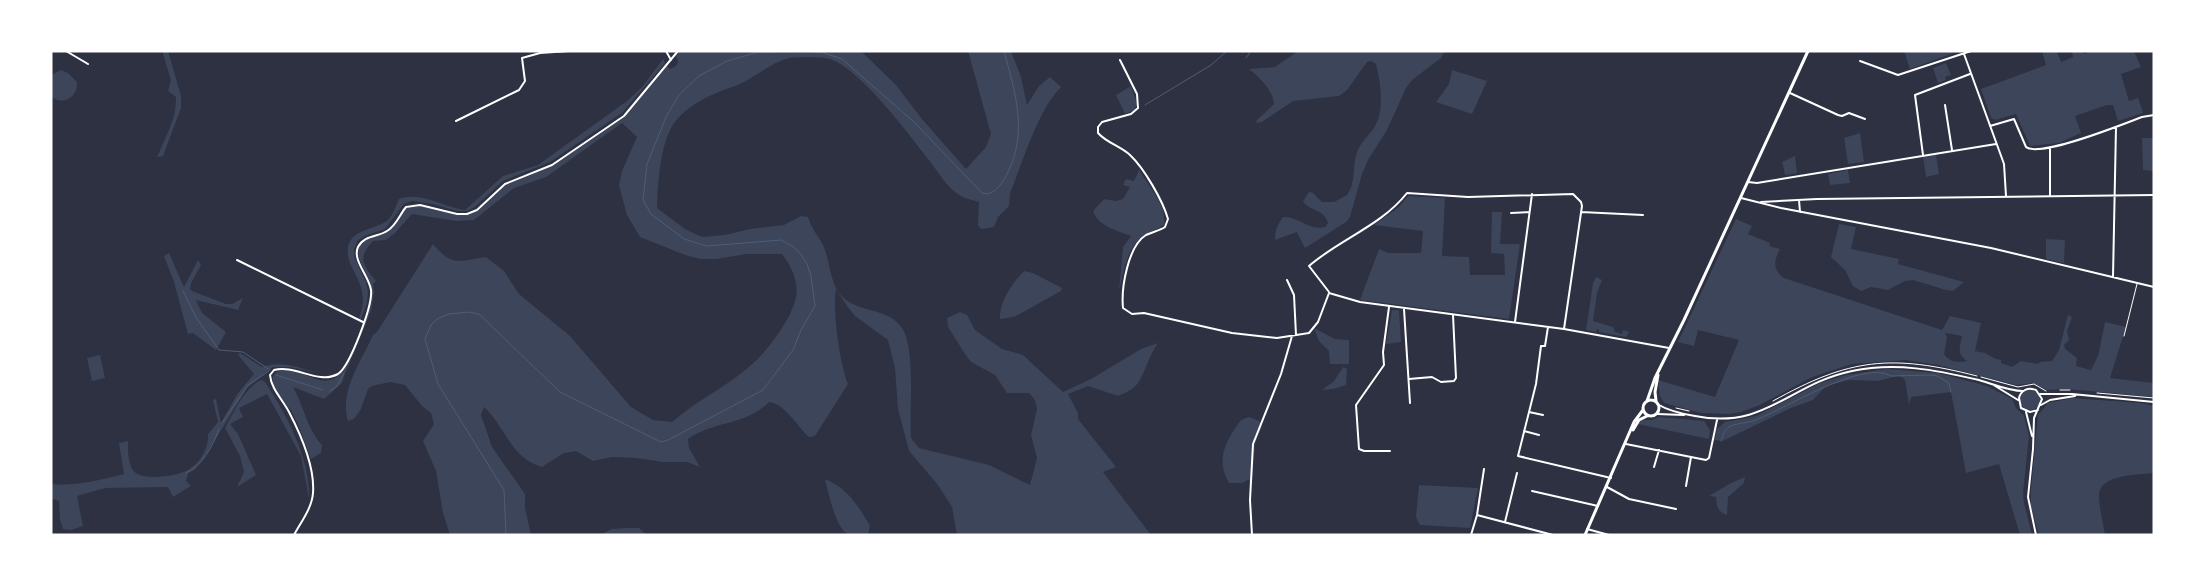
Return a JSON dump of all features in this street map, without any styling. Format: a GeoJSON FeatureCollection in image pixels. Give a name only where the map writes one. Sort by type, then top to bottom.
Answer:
{"type":"FeatureCollection","features":[{"type":"Feature","properties":{"kind":"main road"},"geometry":{"type":"LineString","coordinates":[[1584,535],[1611,478],[1634,422],[1643,410],[1643,405],[1647,401],[1655,378],[1671,348],[1809,51]]}},
{"type":"Feature","properties":{"kind":"main road"},"geometry":{"type":"LineString","coordinates":[[1630,435],[1638,422],[1647,416],[1657,414],[1659,405],[1656,401],[1655,392],[1658,375]]}},
{"type":"Feature","properties":{"kind":"main road"},"geometry":{"type":"LineString","coordinates":[[1647,401],[1656,401]]}},
{"type":"Feature","properties":{"kind":"main road"},"geometry":{"type":"LineString","coordinates":[[1643,410],[1647,416]]}},
{"type":"Feature","properties":{"kind":"street"},"geometry":{"type":"LineString","coordinates":[[66,51],[88,64]]}},
{"type":"Feature","properties":{"kind":"street"},"geometry":{"type":"LineString","coordinates":[[456,121],[519,90],[525,81],[522,58],[540,53],[569,51]]}},
{"type":"Feature","properties":{"kind":"street"},"geometry":{"type":"LineString","coordinates":[[666,51],[671,60]]}},
{"type":"Feature","properties":{"kind":"street"},"geometry":{"type":"LineString","coordinates":[[294,535],[311,502],[312,484],[308,459],[289,412],[270,382],[270,375],[274,370],[281,368],[329,377],[339,373],[347,364],[370,304],[371,291],[369,281],[358,258],[357,250],[361,242],[387,231],[406,207],[412,204],[432,207],[456,214],[468,214],[477,210],[505,184],[552,165],[624,116],[678,51]]}},
{"type":"Feature","properties":{"kind":"street"},"geometry":{"type":"LineString","coordinates":[[1860,60],[1898,75],[1971,51]]}},
{"type":"Feature","properties":{"kind":"street"},"geometry":{"type":"LineString","coordinates":[[1964,54],[2005,170],[2006,196]]}},
{"type":"Feature","properties":{"kind":"street"},"geometry":{"type":"LineString","coordinates":[[1120,60],[1137,94],[1138,108],[1131,114],[1102,122],[1098,128],[1098,133],[1104,140],[1130,155],[1142,171],[1168,219],[1164,227],[1146,235],[1134,248],[1124,286],[1123,308],[1132,314],[1152,314],[1232,333],[1277,338],[1309,333],[1318,322],[1329,293]]}},
{"type":"Feature","properties":{"kind":"street"},"geometry":{"type":"LineString","coordinates":[[1922,155],[1915,95],[1971,74]]}},
{"type":"Feature","properties":{"kind":"street"},"geometry":{"type":"LineString","coordinates":[[1790,92],[1838,115],[1842,116],[1848,112],[1865,119]]}},
{"type":"Feature","properties":{"kind":"street"},"geometry":{"type":"LineString","coordinates":[[1945,104],[1952,150]]}},
{"type":"Feature","properties":{"kind":"street"},"geometry":{"type":"LineString","coordinates":[[1990,126],[2014,119],[2028,149],[2033,151],[2050,148],[2116,126],[2154,116]]}},
{"type":"Feature","properties":{"kind":"street"},"geometry":{"type":"LineString","coordinates":[[2113,277],[2116,126]]}},
{"type":"Feature","properties":{"kind":"street"},"geometry":{"type":"LineString","coordinates":[[1748,182],[1759,183],[1996,144]]}},
{"type":"Feature","properties":{"kind":"street"},"geometry":{"type":"LineString","coordinates":[[2050,148],[2050,196]]}},
{"type":"Feature","properties":{"kind":"street"},"geometry":{"type":"LineString","coordinates":[[1564,329],[1581,212],[1581,202],[1573,194],[1468,197],[1407,193],[1398,205],[1379,220],[1340,242],[1309,266],[1329,293],[1360,302],[1564,329],[1671,348]]}},
{"type":"Feature","properties":{"kind":"street"},"geometry":{"type":"LineString","coordinates":[[1515,322],[1532,194]]}},
{"type":"Feature","properties":{"kind":"street"},"geometry":{"type":"LineString","coordinates":[[1759,203],[1817,199],[2154,195]]}},
{"type":"Feature","properties":{"kind":"street"},"geometry":{"type":"LineString","coordinates":[[1741,198],[1775,207],[1991,248],[2154,287]]}},
{"type":"Feature","properties":{"kind":"street"},"geometry":{"type":"LineString","coordinates":[[1799,200],[1800,212]]}},
{"type":"Feature","properties":{"kind":"street"},"geometry":{"type":"LineString","coordinates":[[1775,207],[1776,201]]}},
{"type":"Feature","properties":{"kind":"street"},"geometry":{"type":"LineString","coordinates":[[1511,213],[1530,212]]}},
{"type":"Feature","properties":{"kind":"street"},"geometry":{"type":"LineString","coordinates":[[1581,212],[1643,215]]}},
{"type":"Feature","properties":{"kind":"street"},"geometry":{"type":"LineString","coordinates":[[237,260],[364,322]]}},
{"type":"Feature","properties":{"kind":"street"},"geometry":{"type":"LineString","coordinates":[[1287,280],[1294,294],[1296,335]]}},
{"type":"Feature","properties":{"kind":"street"},"geometry":{"type":"LineString","coordinates":[[1389,307],[1383,352],[1384,365],[1356,405],[1359,449],[1364,451],[1390,451]]}},
{"type":"Feature","properties":{"kind":"street"},"geometry":{"type":"LineString","coordinates":[[1404,309],[1410,403]]}},
{"type":"Feature","properties":{"kind":"street"},"geometry":{"type":"LineString","coordinates":[[1409,379],[1432,377],[1441,382],[1454,381],[1456,378],[1453,314]]}},
{"type":"Feature","properties":{"kind":"street"},"geometry":{"type":"LineString","coordinates":[[1548,327],[1545,346],[1542,346],[1536,384],[1518,456],[1611,478]]}},
{"type":"Feature","properties":{"kind":"street"},"geometry":{"type":"LineString","coordinates":[[1252,535],[1253,523],[1250,500],[1253,444],[1266,416],[1292,336]]}},
{"type":"Feature","properties":{"kind":"street"},"geometry":{"type":"LineString","coordinates":[[1657,414],[1689,415],[1727,420],[1753,415],[1818,382],[1851,371],[1878,367],[1909,367],[1936,370],[2023,390],[2033,388],[2040,394],[2078,395],[2154,402]]}},
{"type":"Feature","properties":{"kind":"street"},"geometry":{"type":"LineString","coordinates":[[1987,382],[2004,390],[2018,401],[2021,408],[2026,412],[2033,440]]}},
{"type":"Feature","properties":{"kind":"street"},"geometry":{"type":"LineString","coordinates":[[2018,401],[2023,390]]}},
{"type":"Feature","properties":{"kind":"street"},"geometry":{"type":"LineString","coordinates":[[2040,394],[2041,405]]}},
{"type":"Feature","properties":{"kind":"street"},"geometry":{"type":"LineString","coordinates":[[2036,535],[2028,498],[2034,418],[2041,405],[2050,400],[2078,395]]}},
{"type":"Feature","properties":{"kind":"street"},"geometry":{"type":"LineString","coordinates":[[1659,405],[1689,415]]}},
{"type":"Feature","properties":{"kind":"street"},"geometry":{"type":"LineString","coordinates":[[2026,412],[2038,410]]}},
{"type":"Feature","properties":{"kind":"street"},"geometry":{"type":"LineString","coordinates":[[1529,412],[1543,415]]}},
{"type":"Feature","properties":{"kind":"street"},"geometry":{"type":"LineString","coordinates":[[1626,444],[1706,460],[1709,458],[1717,419]]}},
{"type":"Feature","properties":{"kind":"street"},"geometry":{"type":"LineString","coordinates":[[1524,431],[1539,435]]}},
{"type":"Feature","properties":{"kind":"street"},"geometry":{"type":"LineString","coordinates":[[1654,467],[1658,450]]}},
{"type":"Feature","properties":{"kind":"street"},"geometry":{"type":"LineString","coordinates":[[1686,486],[1691,457]]}},
{"type":"Feature","properties":{"kind":"street"},"geometry":{"type":"LineString","coordinates":[[1471,535],[1477,515],[1484,469]]}},
{"type":"Feature","properties":{"kind":"street"},"geometry":{"type":"LineString","coordinates":[[1505,522],[1517,473]]}},
{"type":"Feature","properties":{"kind":"street"},"geometry":{"type":"LineString","coordinates":[[1607,487],[1629,499],[1676,510]]}},
{"type":"Feature","properties":{"kind":"street"},"geometry":{"type":"LineString","coordinates":[[1532,491],[1598,506]]}},
{"type":"Feature","properties":{"kind":"street"},"geometry":{"type":"LineString","coordinates":[[1477,515],[1553,535]]}},
{"type":"Feature","properties":{"kind":"street"},"geometry":{"type":"LineString","coordinates":[[1587,529],[1609,535]]}},
{"type":"Feature","properties":{"kind":"lane"},"geometry":{"type":"LineString","coordinates":[[2124,336],[2137,283]]}},
{"type":"Feature","properties":{"kind":"path"},"geometry":{"type":"LineString","coordinates":[[1770,403],[1826,374],[1862,365],[1888,362],[1935,366],[2018,387],[2027,384],[2036,385]]}},
{"type":"Feature","properties":{"kind":"path"},"geometry":{"type":"LineString","coordinates":[[1674,408],[1692,412]]}},
{"type":"Feature","properties":{"kind":"shaded area"},"geometry":{"type":"Polygon","coordinates":[[[162,51],[168,51],[181,96],[181,108],[163,156],[157,157],[170,128],[176,105],[176,97],[168,91],[171,80],[162,51]]]}},
{"type":"Feature","properties":{"kind":"shaded area"},"geometry":{"type":"Polygon","coordinates":[[[680,51],[861,51],[896,85],[922,119],[966,169],[986,147],[991,134],[968,51],[1011,51],[1021,77],[1027,105],[1039,86],[1050,77],[1061,87],[1038,122],[1010,193],[1009,206],[998,217],[994,227],[981,229],[978,225],[979,202],[963,197],[951,189],[883,103],[855,75],[830,59],[810,57],[789,58],[774,64],[746,81],[704,99],[684,112],[673,125],[664,147],[659,173],[657,208],[685,229],[702,237],[784,225],[801,216],[808,217],[825,250],[833,280],[840,294],[860,307],[890,317],[902,328],[909,350],[911,438],[919,448],[989,465],[1030,485],[1037,458],[1031,435],[1037,409],[1035,400],[1029,393],[1007,393],[995,375],[971,362],[948,327],[947,318],[960,312],[967,315],[975,330],[1002,349],[1023,355],[1063,392],[1091,379],[1141,349],[1158,343],[1138,383],[1129,391],[1118,396],[1088,386],[1068,394],[1078,413],[1078,419],[1116,467],[1103,472],[1151,535],[957,535],[952,507],[938,485],[909,451],[898,409],[895,368],[888,340],[855,316],[836,289],[835,310],[838,337],[842,364],[848,384],[815,436],[809,437],[780,406],[769,402],[749,416],[708,429],[688,439],[689,448],[700,467],[687,462],[663,462],[636,458],[612,457],[593,461],[576,451],[564,453],[542,467],[531,463],[516,450],[484,407],[481,415],[492,447],[525,494],[525,508],[531,535],[450,535],[443,513],[436,471],[423,441],[434,424],[431,413],[422,406],[405,385],[390,382],[372,386],[368,389],[361,409],[354,419],[348,421],[346,410],[349,388],[373,335],[377,332],[433,244],[451,259],[462,261],[486,257],[504,271],[519,294],[570,336],[631,407],[653,420],[672,422],[741,374],[771,344],[790,315],[797,291],[791,269],[782,254],[746,254],[717,259],[700,259],[640,237],[627,215],[619,186],[622,171],[637,137],[622,123],[546,177],[514,188],[474,220],[456,221],[412,214],[386,240],[373,241],[363,257],[365,266],[376,281],[373,284],[374,292],[371,311],[342,383],[324,399],[293,387],[309,425],[322,445],[321,453],[311,459],[292,412],[274,387],[273,377],[278,372],[288,370],[297,371],[321,380],[329,380],[337,376],[346,367],[362,329],[372,292],[359,259],[358,253],[361,244],[368,239],[391,230],[406,208],[420,206],[456,215],[468,215],[478,211],[506,185],[552,166],[625,117],[667,66],[670,69],[676,66],[678,62],[676,56],[680,51]]]}},
{"type":"Feature","properties":{"kind":"shaded area"},"geometry":{"type":"Polygon","coordinates":[[[1298,51],[1445,51],[1441,58],[1412,80],[1406,88],[1387,130],[1368,160],[1362,174],[1350,217],[1346,222],[1305,248],[1297,232],[1275,240],[1278,225],[1283,217],[1289,217],[1314,227],[1325,227],[1328,223],[1326,218],[1303,201],[1309,192],[1313,193],[1322,202],[1334,202],[1347,195],[1352,184],[1358,150],[1375,126],[1379,116],[1381,93],[1376,64],[1371,61],[1367,62],[1347,90],[1339,96],[1293,101],[1262,122],[1256,123],[1274,104],[1268,89],[1249,69],[1275,67],[1298,51]]]}},
{"type":"Feature","properties":{"kind":"shaded area"},"geometry":{"type":"Polygon","coordinates":[[[1904,51],[1959,51],[1910,69],[1904,51]]]}},
{"type":"Feature","properties":{"kind":"shaded area"},"geometry":{"type":"Polygon","coordinates":[[[2042,51],[2057,51],[2061,62],[2073,57],[2072,51],[2083,51],[2084,54],[2091,51],[2134,51],[2141,67],[2121,74],[2129,101],[2138,98],[2143,113],[2118,121],[2113,105],[2107,105],[2075,116],[2081,133],[2059,143],[2030,146],[2016,114],[1995,120],[1991,118],[1981,89],[2046,65],[2042,51]]]}},
{"type":"Feature","properties":{"kind":"shaded area"},"geometry":{"type":"Polygon","coordinates":[[[663,59],[665,63],[622,113],[550,162],[503,181],[475,207],[467,211],[457,211],[412,201],[404,204],[385,229],[358,240],[354,249],[355,259],[366,282],[368,292],[367,303],[361,319],[359,318],[363,295],[348,255],[348,247],[354,236],[388,220],[399,199],[407,197],[424,198],[465,210],[503,176],[538,165],[627,101],[643,86],[663,59]]]}},
{"type":"Feature","properties":{"kind":"shaded area"},"geometry":{"type":"Polygon","coordinates":[[[1946,63],[1951,75],[1945,77],[1946,80],[1938,83],[1933,68],[1946,63]]]}},
{"type":"Feature","properties":{"kind":"shaded area"},"geometry":{"type":"Polygon","coordinates":[[[61,70],[68,73],[77,82],[77,87],[73,96],[61,101],[51,97],[51,75],[61,70]]]}},
{"type":"Feature","properties":{"kind":"shaded area"},"geometry":{"type":"Polygon","coordinates":[[[1452,70],[1487,81],[1472,114],[1436,102],[1449,84],[1452,70]]]}},
{"type":"Feature","properties":{"kind":"shaded area"},"geometry":{"type":"Polygon","coordinates":[[[1131,86],[1137,104],[1134,110],[1125,114],[1116,95],[1131,86]]]}},
{"type":"Feature","properties":{"kind":"shaded area"},"geometry":{"type":"Polygon","coordinates":[[[1860,133],[1864,162],[1848,164],[1844,138],[1860,133]]]}},
{"type":"Feature","properties":{"kind":"shaded area"},"geometry":{"type":"Polygon","coordinates":[[[2142,138],[2154,138],[2153,171],[2143,170],[2142,138]]]}},
{"type":"Feature","properties":{"kind":"shaded area"},"geometry":{"type":"Polygon","coordinates":[[[1936,155],[1939,174],[1926,177],[1923,157],[1936,155]]]}},
{"type":"Feature","properties":{"kind":"shaded area"},"geometry":{"type":"Polygon","coordinates":[[[1795,156],[1797,173],[1785,175],[1782,162],[1795,156]]]}},
{"type":"Feature","properties":{"kind":"shaded area"},"geometry":{"type":"Polygon","coordinates":[[[1139,170],[1160,203],[1163,211],[1164,225],[1137,241],[1126,261],[1119,291],[1123,247],[1131,236],[1114,230],[1099,221],[1093,211],[1104,199],[1116,201],[1123,199],[1130,187],[1123,185],[1126,179],[1134,181],[1139,170]]]}},
{"type":"Feature","properties":{"kind":"shaded area"},"geometry":{"type":"Polygon","coordinates":[[[1848,170],[1850,183],[1830,185],[1828,174],[1848,170]]]}},
{"type":"Feature","properties":{"kind":"shaded area"},"geometry":{"type":"Polygon","coordinates":[[[1408,196],[1445,198],[1442,256],[1469,257],[1470,275],[1505,275],[1504,254],[1491,253],[1492,212],[1502,212],[1500,244],[1520,244],[1509,319],[1360,300],[1379,249],[1388,253],[1421,253],[1423,231],[1374,225],[1399,207],[1408,196]]]}},
{"type":"Feature","properties":{"kind":"shaded area"},"geometry":{"type":"Polygon","coordinates":[[[1736,219],[1752,226],[1748,234],[1770,243],[1769,246],[1780,249],[1775,265],[1777,271],[1784,278],[1942,330],[1950,316],[1981,323],[1975,351],[1985,353],[2001,360],[2001,363],[2012,367],[2021,361],[2038,364],[2040,362],[2052,361],[2059,350],[2068,315],[2072,317],[2067,331],[2069,340],[2064,345],[2065,349],[2077,358],[2076,366],[2091,370],[2098,356],[2105,322],[2126,327],[2110,378],[2154,383],[2154,397],[2067,389],[2047,390],[2033,383],[2016,385],[1938,365],[1906,360],[1853,364],[1810,378],[1760,405],[1741,412],[1729,414],[1701,413],[1664,403],[1660,396],[1658,380],[1715,397],[1739,340],[1698,330],[1694,346],[1678,342],[1736,219]],[[1945,333],[1947,338],[1944,354],[1946,357],[1957,362],[1967,361],[1960,353],[1962,336],[1945,333]]]}},
{"type":"Feature","properties":{"kind":"shaded area"},"geometry":{"type":"Polygon","coordinates":[[[1839,224],[1856,227],[1851,249],[1899,259],[1898,264],[1964,282],[1953,291],[1913,280],[1905,281],[1888,290],[1871,287],[1861,291],[1853,286],[1845,270],[1831,257],[1839,224]]]}},
{"type":"Feature","properties":{"kind":"shaded area"},"geometry":{"type":"Polygon","coordinates":[[[2046,239],[2065,240],[2064,263],[2046,259],[2046,239]]]}},
{"type":"Feature","properties":{"kind":"shaded area"},"geometry":{"type":"Polygon","coordinates":[[[169,253],[184,287],[198,260],[201,265],[191,283],[190,289],[192,291],[226,304],[232,304],[243,298],[238,310],[196,300],[202,313],[226,332],[216,350],[193,333],[188,334],[174,282],[164,256],[169,253]]]}},
{"type":"Feature","properties":{"kind":"shaded area"},"geometry":{"type":"Polygon","coordinates":[[[1024,271],[1033,273],[1062,288],[1061,291],[1014,317],[1000,319],[1000,313],[1007,293],[1024,271]]]}},
{"type":"Feature","properties":{"kind":"shaded area"},"geometry":{"type":"Polygon","coordinates":[[[1596,277],[1602,280],[1597,293],[1593,321],[1613,327],[1615,332],[1622,334],[1623,330],[1629,332],[1626,337],[1599,332],[1597,329],[1596,332],[1586,330],[1593,283],[1596,277]]]}},
{"type":"Feature","properties":{"kind":"shaded area"},"geometry":{"type":"Polygon","coordinates":[[[1392,310],[1399,310],[1401,342],[1386,344],[1392,310]]]}},
{"type":"Feature","properties":{"kind":"shaded area"},"geometry":{"type":"Polygon","coordinates":[[[1314,328],[1335,339],[1349,340],[1349,364],[1330,364],[1329,351],[1319,341],[1314,328]]]}},
{"type":"Feature","properties":{"kind":"shaded area"},"geometry":{"type":"Polygon","coordinates":[[[240,353],[262,367],[277,364],[319,373],[289,367],[273,367],[247,388],[204,458],[194,470],[188,473],[186,481],[191,486],[173,497],[168,487],[105,488],[77,496],[83,526],[71,530],[63,529],[60,520],[59,501],[51,498],[51,484],[79,483],[124,474],[119,443],[128,441],[129,459],[132,469],[143,476],[170,476],[186,471],[195,465],[206,448],[208,434],[218,422],[213,400],[216,399],[221,423],[238,393],[254,374],[238,355],[240,353]]]}},
{"type":"Feature","properties":{"kind":"shaded area"},"geometry":{"type":"Polygon","coordinates":[[[100,355],[105,378],[92,381],[87,358],[100,355]]]}},
{"type":"Feature","properties":{"kind":"shaded area"},"geometry":{"type":"Polygon","coordinates":[[[1343,367],[1347,369],[1346,385],[1322,390],[1334,381],[1343,367]]]}},
{"type":"Feature","properties":{"kind":"shaded area"},"geometry":{"type":"Polygon","coordinates":[[[1887,369],[1938,373],[1987,386],[2012,399],[2016,408],[2024,416],[2029,436],[2023,493],[2032,535],[2020,535],[1999,464],[1966,473],[1951,392],[1911,397],[1909,405],[1905,380],[1902,377],[1897,376],[1878,381],[1849,380],[1826,386],[1813,400],[1791,408],[1722,441],[1714,440],[1717,429],[1725,422],[1756,416],[1818,384],[1846,375],[1887,369]]]}},
{"type":"Feature","properties":{"kind":"shaded area"},"geometry":{"type":"Polygon","coordinates":[[[261,380],[265,382],[273,394],[296,438],[306,469],[309,499],[301,456],[267,394],[239,408],[243,417],[230,424],[238,434],[256,475],[237,487],[244,472],[240,456],[225,428],[245,394],[261,380]]]}},
{"type":"Feature","properties":{"kind":"shaded area"},"geometry":{"type":"Polygon","coordinates":[[[2030,390],[2037,393],[2040,400],[2037,407],[2030,410],[2023,407],[2020,400],[2023,393],[2030,390]]]}},
{"type":"Feature","properties":{"kind":"shaded area"},"geometry":{"type":"Polygon","coordinates":[[[2072,398],[2140,403],[2154,406],[2154,473],[2113,479],[2101,488],[2099,500],[2105,535],[2039,535],[2031,507],[2038,415],[2048,403],[2072,398]]]}},
{"type":"Feature","properties":{"kind":"shaded area"},"geometry":{"type":"Polygon","coordinates":[[[1249,417],[1259,421],[1262,426],[1255,444],[1252,482],[1248,480],[1242,483],[1229,483],[1223,466],[1224,450],[1241,420],[1249,417]]]}},
{"type":"Feature","properties":{"kind":"shaded area"},"geometry":{"type":"Polygon","coordinates":[[[1659,417],[1704,421],[1710,430],[1709,439],[1638,424],[1641,420],[1652,420],[1659,417]]]}},
{"type":"Feature","properties":{"kind":"shaded area"},"geometry":{"type":"Polygon","coordinates":[[[1745,477],[1744,483],[1728,497],[1727,515],[1721,512],[1718,508],[1716,497],[1709,496],[1745,477]]]}},
{"type":"Feature","properties":{"kind":"shaded area"},"geometry":{"type":"Polygon","coordinates":[[[825,479],[840,487],[856,504],[870,526],[868,535],[850,535],[844,531],[833,510],[825,479]]]}},
{"type":"Feature","properties":{"kind":"shaded area"},"geometry":{"type":"Polygon","coordinates":[[[1419,485],[1478,488],[1470,528],[1420,525],[1416,517],[1419,485]]]}},
{"type":"Feature","properties":{"kind":"shaded area"},"geometry":{"type":"Polygon","coordinates":[[[639,528],[647,535],[599,535],[612,529],[639,528]]]}},
{"type":"Feature","properties":{"kind":"waterway"},"geometry":{"type":"LineString","coordinates":[[506,535],[504,490],[438,384],[425,339],[431,325],[437,319],[449,314],[470,312],[480,315],[560,392],[661,442],[668,440],[763,390],[793,350],[801,330],[815,306],[811,276],[807,264],[800,253],[792,246],[781,240],[707,246],[684,239],[651,214],[643,200],[647,164],[666,117],[679,95],[699,76],[727,61],[755,53],[804,51],[824,53],[842,59],[914,122],[982,193],[988,194],[997,188],[1006,175],[1014,157],[1017,142],[1018,111],[1004,51]]}},
{"type":"Feature","properties":{"kind":"waterway"},"geometry":{"type":"LineString","coordinates":[[1145,105],[1211,65],[1227,51]]}},
{"type":"Feature","properties":{"kind":"waterway"},"geometry":{"type":"LineString","coordinates":[[1246,58],[1251,51]]}},
{"type":"Feature","properties":{"kind":"waterway"},"geometry":{"type":"LineString","coordinates":[[183,291],[197,319],[219,350],[243,352],[270,370]]}},
{"type":"Feature","properties":{"kind":"waterway"},"geometry":{"type":"LineString","coordinates":[[222,423],[248,385],[269,371]]}},
{"type":"Feature","properties":{"kind":"waterway"},"geometry":{"type":"LineString","coordinates":[[330,391],[337,386],[344,373]]}},
{"type":"Feature","properties":{"kind":"waterway"},"geometry":{"type":"LineString","coordinates":[[1721,441],[1729,427],[1755,420],[1825,387],[1863,374],[1937,376],[1949,383],[1951,392]]}},
{"type":"Feature","properties":{"kind":"waterway"},"geometry":{"type":"LineString","coordinates":[[276,375],[323,390]]}},
{"type":"Feature","properties":{"kind":"waterway"},"geometry":{"type":"LineString","coordinates":[[186,473],[202,460],[219,429]]}}]}
